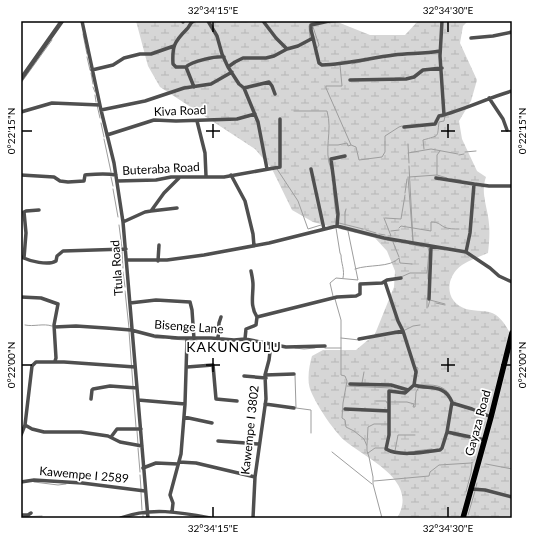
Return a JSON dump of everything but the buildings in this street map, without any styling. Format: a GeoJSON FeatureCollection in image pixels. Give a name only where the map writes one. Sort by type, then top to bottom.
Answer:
{"type":"FeatureCollection","features":[{"type":"Feature","properties":{"kind":"main road","name":"Gayaza Road"},"geometry":{"type":"LineString","coordinates":[[465,518],[471,488],[509,355],[512,333]]}},
{"type":"Feature","properties":{"kind":"street"},"geometry":{"type":"LineString","coordinates":[[21,79],[62,21]]}},
{"type":"Feature","properties":{"kind":"street","name":"Ttula Road"},"geometry":{"type":"LineString","coordinates":[[82,21],[114,163],[123,222],[131,330],[141,429],[146,512],[148,518]]}},
{"type":"Feature","properties":{"kind":"street"},"geometry":{"type":"LineString","coordinates":[[194,21],[191,22],[186,30],[177,39],[174,46],[173,64],[176,67],[186,67],[209,58],[218,56],[224,57]]}},
{"type":"Feature","properties":{"kind":"street"},"geometry":{"type":"LineString","coordinates":[[208,21],[217,36],[228,67],[244,88],[255,114],[258,122],[267,169]]}},
{"type":"Feature","properties":{"kind":"street"},"geometry":{"type":"LineString","coordinates":[[263,21],[287,49]]}},
{"type":"Feature","properties":{"kind":"street"},"geometry":{"type":"LineString","coordinates":[[308,21],[311,25],[310,30],[319,63],[322,65],[352,63],[381,57],[440,51]]}},
{"type":"Feature","properties":{"kind":"street"},"geometry":{"type":"LineString","coordinates":[[311,25],[329,21]]}},
{"type":"Feature","properties":{"kind":"street"},"geometry":{"type":"LineString","coordinates":[[442,21],[440,51],[444,115]]}},
{"type":"Feature","properties":{"kind":"street"},"geometry":{"type":"LineString","coordinates":[[471,38],[493,36],[512,32]]}},
{"type":"Feature","properties":{"kind":"street"},"geometry":{"type":"LineString","coordinates":[[228,67],[243,58],[266,58],[274,56],[313,38]]}},
{"type":"Feature","properties":{"kind":"street"},"geometry":{"type":"LineString","coordinates":[[92,70],[113,65],[124,58],[140,54],[151,54],[174,46]]}},
{"type":"Feature","properties":{"kind":"street"},"geometry":{"type":"LineString","coordinates":[[186,67],[194,87]]}},
{"type":"Feature","properties":{"kind":"street"},"geometry":{"type":"LineString","coordinates":[[350,80],[394,78],[406,79],[414,77],[423,70],[442,68]]}},
{"type":"Feature","properties":{"kind":"street"},"geometry":{"type":"LineString","coordinates":[[101,110],[145,101],[171,92],[211,84],[232,72]]}},
{"type":"Feature","properties":{"kind":"street"},"geometry":{"type":"LineString","coordinates":[[244,88],[269,82],[275,94]]}},
{"type":"Feature","properties":{"kind":"street"},"geometry":{"type":"LineString","coordinates":[[404,126],[435,124],[438,116],[454,112],[489,98],[512,91]]}},
{"type":"Feature","properties":{"kind":"street"},"geometry":{"type":"LineString","coordinates":[[489,98],[503,119],[507,130]]}},
{"type":"Feature","properties":{"kind":"street"},"geometry":{"type":"LineString","coordinates":[[21,112],[52,103],[100,105]]}},
{"type":"Feature","properties":{"kind":"street","name":"Kiva Road"},"geometry":{"type":"LineString","coordinates":[[107,134],[154,120],[237,119],[255,114]]}},
{"type":"Feature","properties":{"kind":"street","name":"Buteraba Road"},"geometry":{"type":"LineString","coordinates":[[117,181],[156,180],[171,177],[224,177],[280,167],[280,119]]}},
{"type":"Feature","properties":{"kind":"street"},"geometry":{"type":"LineString","coordinates":[[197,120],[205,153],[206,176]]}},
{"type":"Feature","properties":{"kind":"street"},"geometry":{"type":"LineString","coordinates":[[337,226],[338,214],[331,159],[345,156]]}},
{"type":"Feature","properties":{"kind":"street"},"geometry":{"type":"LineString","coordinates":[[311,168],[324,229]]}},
{"type":"Feature","properties":{"kind":"street"},"geometry":{"type":"LineString","coordinates":[[21,175],[54,177],[60,181],[72,182],[84,181],[85,175],[106,173],[116,175]]}},
{"type":"Feature","properties":{"kind":"street"},"geometry":{"type":"LineString","coordinates":[[231,175],[245,201],[251,224],[254,246]]}},
{"type":"Feature","properties":{"kind":"street"},"geometry":{"type":"LineString","coordinates":[[151,211],[164,192],[179,178]]}},
{"type":"Feature","properties":{"kind":"street"},"geometry":{"type":"LineString","coordinates":[[436,178],[489,186],[512,186]]}},
{"type":"Feature","properties":{"kind":"street"},"geometry":{"type":"LineString","coordinates":[[466,252],[470,233],[474,184]]}},
{"type":"Feature","properties":{"kind":"street"},"geometry":{"type":"LineString","coordinates":[[123,222],[145,212],[177,208]]}},
{"type":"Feature","properties":{"kind":"street"},"geometry":{"type":"LineString","coordinates":[[39,210],[24,212],[26,233],[23,257],[50,263],[56,261],[57,256],[63,251],[126,249]]}},
{"type":"Feature","properties":{"kind":"street"},"geometry":{"type":"LineString","coordinates":[[126,260],[167,260],[204,255],[254,246],[337,226],[384,238],[466,252],[499,276],[512,282]]}},
{"type":"Feature","properties":{"kind":"street"},"geometry":{"type":"LineString","coordinates":[[158,260],[159,244]]}},
{"type":"Feature","properties":{"kind":"street"},"geometry":{"type":"LineString","coordinates":[[429,299],[431,247]]}},
{"type":"Feature","properties":{"kind":"street"},"geometry":{"type":"LineString","coordinates":[[245,339],[246,329],[256,325],[257,317],[251,300],[253,284],[251,271]]}},
{"type":"Feature","properties":{"kind":"street"},"geometry":{"type":"LineString","coordinates":[[257,317],[337,297],[356,296],[360,294],[360,285],[382,283],[388,280],[401,278]]}},
{"type":"Feature","properties":{"kind":"street"},"geometry":{"type":"LineString","coordinates":[[385,282],[395,307],[398,322],[403,331],[416,372],[414,386]]}},
{"type":"Feature","properties":{"kind":"street"},"geometry":{"type":"LineString","coordinates":[[21,297],[41,298],[58,304],[54,327],[55,361]]}},
{"type":"Feature","properties":{"kind":"street"},"geometry":{"type":"LineString","coordinates":[[130,303],[156,300],[190,302],[194,338]]}},
{"type":"Feature","properties":{"kind":"street"},"geometry":{"type":"LineString","coordinates":[[218,339],[221,317]]}},
{"type":"Feature","properties":{"kind":"street","name":"Bisenge Lane"},"geometry":{"type":"LineString","coordinates":[[54,327],[76,326],[131,330],[154,336],[187,339],[245,339],[286,347],[325,346]]}},
{"type":"Feature","properties":{"kind":"street"},"geometry":{"type":"LineString","coordinates":[[359,339],[403,331]]}},
{"type":"Feature","properties":{"kind":"street"},"geometry":{"type":"LineString","coordinates":[[172,512],[173,503],[170,495],[181,454],[187,367],[187,339]]}},
{"type":"Feature","properties":{"kind":"street","name":"Kawempe I 3802"},"geometry":{"type":"LineString","coordinates":[[253,518],[255,477],[265,404],[266,376],[271,344]]}},
{"type":"Feature","properties":{"kind":"street"},"geometry":{"type":"LineString","coordinates":[[21,435],[25,425],[33,364],[37,361],[135,367]]}},
{"type":"Feature","properties":{"kind":"street"},"geometry":{"type":"LineString","coordinates":[[187,367],[213,365],[216,399],[237,401]]}},
{"type":"Feature","properties":{"kind":"street"},"geometry":{"type":"LineString","coordinates":[[244,376],[294,374]]}},
{"type":"Feature","properties":{"kind":"street"},"geometry":{"type":"LineString","coordinates":[[350,384],[391,385],[408,390]]}},
{"type":"Feature","properties":{"kind":"street"},"geometry":{"type":"LineString","coordinates":[[92,399],[92,390],[94,389],[110,386],[137,388]]}},
{"type":"Feature","properties":{"kind":"street"},"geometry":{"type":"LineString","coordinates":[[414,386],[439,388],[446,393],[451,400],[452,404],[442,448],[440,450],[409,453],[389,451],[386,449],[389,435],[389,391],[404,393],[414,386]]}},
{"type":"Feature","properties":{"kind":"street"},"geometry":{"type":"LineString","coordinates":[[138,400],[185,404]]}},
{"type":"Feature","properties":{"kind":"street"},"geometry":{"type":"LineString","coordinates":[[265,404],[294,408]]}},
{"type":"Feature","properties":{"kind":"street"},"geometry":{"type":"LineString","coordinates":[[452,404],[472,408],[491,417]]}},
{"type":"Feature","properties":{"kind":"street"},"geometry":{"type":"LineString","coordinates":[[345,408],[389,411]]}},
{"type":"Feature","properties":{"kind":"street"},"geometry":{"type":"LineString","coordinates":[[184,417],[212,423]]}},
{"type":"Feature","properties":{"kind":"street"},"geometry":{"type":"LineString","coordinates":[[25,425],[32,429],[44,432],[81,432],[111,437],[120,442],[142,446]]}},
{"type":"Feature","properties":{"kind":"street"},"geometry":{"type":"LineString","coordinates":[[111,437],[117,429],[141,429]]}},
{"type":"Feature","properties":{"kind":"street"},"geometry":{"type":"LineString","coordinates":[[446,432],[485,440]]}},
{"type":"Feature","properties":{"kind":"street"},"geometry":{"type":"LineString","coordinates":[[218,441],[259,444]]}},
{"type":"Feature","properties":{"kind":"street"},"geometry":{"type":"LineString","coordinates":[[143,468],[156,463],[196,463],[255,477]]}},
{"type":"Feature","properties":{"kind":"street","name":"Kawempe I 2589"},"geometry":{"type":"LineString","coordinates":[[21,482],[34,480],[82,483],[145,491]]}},
{"type":"Feature","properties":{"kind":"street"},"geometry":{"type":"LineString","coordinates":[[471,488],[512,497]]}},
{"type":"Feature","properties":{"kind":"street"},"geometry":{"type":"LineString","coordinates":[[121,518],[129,515],[160,511],[182,512],[210,518]]}},
{"type":"Feature","properties":{"kind":"street"},"geometry":{"type":"LineString","coordinates":[[21,515],[28,515],[31,513]]}},
{"type":"Feature","properties":{"kind":"green space"},"geometry":{"type":"Polygon","coordinates":[[[136,21],[335,21],[370,35],[405,35],[418,21],[468,21],[463,26],[460,43],[477,80],[471,101],[459,121],[462,139],[477,171],[486,177],[484,183],[484,195],[489,224],[489,243],[488,253],[465,263],[456,270],[452,276],[449,289],[454,301],[459,306],[466,309],[493,313],[499,317],[512,337],[512,518],[397,518],[402,505],[402,492],[396,482],[377,463],[340,436],[320,409],[310,389],[309,381],[309,368],[312,356],[323,350],[356,350],[375,334],[394,287],[395,271],[387,251],[375,238],[313,222],[292,210],[272,169],[255,149],[160,87],[148,66],[136,21]]]}},
{"type":"Feature","properties":{"kind":"waterway"},"geometry":{"type":"LineString","coordinates":[[220,21],[253,21]]}},
{"type":"Feature","properties":{"kind":"waterway"},"geometry":{"type":"LineString","coordinates":[[312,22],[319,21]]}},
{"type":"Feature","properties":{"kind":"waterway"},"geometry":{"type":"LineString","coordinates":[[329,23],[339,21]]}},
{"type":"Feature","properties":{"kind":"waterway"},"geometry":{"type":"LineString","coordinates":[[309,26],[310,38]]}},
{"type":"Feature","properties":{"kind":"waterway"},"geometry":{"type":"LineString","coordinates":[[313,27],[319,45],[317,48]]}},
{"type":"Feature","properties":{"kind":"waterway"},"geometry":{"type":"LineString","coordinates":[[83,34],[87,54]]}},
{"type":"Feature","properties":{"kind":"waterway"},"geometry":{"type":"LineString","coordinates":[[21,83],[52,40]]}},
{"type":"Feature","properties":{"kind":"waterway"},"geometry":{"type":"LineString","coordinates":[[87,57],[90,70]]}},
{"type":"Feature","properties":{"kind":"waterway"},"geometry":{"type":"LineString","coordinates":[[352,64],[365,61]]}},
{"type":"Feature","properties":{"kind":"waterway"},"geometry":{"type":"LineString","coordinates":[[329,145],[347,143],[348,146],[351,145],[326,88],[326,86],[342,86],[340,65]]}},
{"type":"Feature","properties":{"kind":"waterway"},"geometry":{"type":"LineString","coordinates":[[91,73],[93,84]]}},
{"type":"Feature","properties":{"kind":"waterway"},"geometry":{"type":"LineString","coordinates":[[395,78],[404,77]]}},
{"type":"Feature","properties":{"kind":"waterway"},"geometry":{"type":"LineString","coordinates":[[93,87],[95,92]]}},
{"type":"Feature","properties":{"kind":"waterway"},"geometry":{"type":"LineString","coordinates":[[95,95],[96,102]]}},
{"type":"Feature","properties":{"kind":"waterway"},"geometry":{"type":"LineString","coordinates":[[97,105],[100,118]]}},
{"type":"Feature","properties":{"kind":"waterway"},"geometry":{"type":"LineString","coordinates":[[294,111],[327,111],[329,118],[328,155],[331,169]]}},
{"type":"Feature","properties":{"kind":"waterway"},"geometry":{"type":"LineString","coordinates":[[424,149],[423,140],[437,135],[439,122],[444,121],[445,116]]}},
{"type":"Feature","properties":{"kind":"waterway"},"geometry":{"type":"LineString","coordinates":[[101,123],[104,137]]}},
{"type":"Feature","properties":{"kind":"waterway"},"geometry":{"type":"LineString","coordinates":[[351,145],[356,147],[359,160],[382,157],[385,152],[385,136],[402,126]]}},
{"type":"Feature","properties":{"kind":"waterway"},"geometry":{"type":"LineString","coordinates":[[104,139],[111,172]]}},
{"type":"Feature","properties":{"kind":"waterway"},"geometry":{"type":"LineString","coordinates":[[408,144],[409,163]]}},
{"type":"Feature","properties":{"kind":"waterway"},"geometry":{"type":"LineString","coordinates":[[408,153],[431,149],[458,154]]}},
{"type":"Feature","properties":{"kind":"waterway"},"geometry":{"type":"LineString","coordinates":[[409,177],[437,175],[437,155],[440,151]]}},
{"type":"Feature","properties":{"kind":"waterway"},"geometry":{"type":"LineString","coordinates":[[465,152],[476,151]]}},
{"type":"Feature","properties":{"kind":"waterway"},"geometry":{"type":"LineString","coordinates":[[459,155],[464,154]]}},
{"type":"Feature","properties":{"kind":"waterway"},"geometry":{"type":"LineString","coordinates":[[409,166],[413,241]]}},
{"type":"Feature","properties":{"kind":"waterway"},"geometry":{"type":"LineString","coordinates":[[277,169],[298,201],[308,229],[321,225]]}},
{"type":"Feature","properties":{"kind":"waterway"},"geometry":{"type":"LineString","coordinates":[[437,175],[447,178]]}},
{"type":"Feature","properties":{"kind":"waterway"},"geometry":{"type":"LineString","coordinates":[[111,177],[113,186]]}},
{"type":"Feature","properties":{"kind":"waterway"},"geometry":{"type":"LineString","coordinates":[[408,177],[413,242]]}},
{"type":"Feature","properties":{"kind":"waterway"},"geometry":{"type":"LineString","coordinates":[[405,193],[407,179]]}},
{"type":"Feature","properties":{"kind":"waterway"},"geometry":{"type":"LineString","coordinates":[[451,179],[461,180]]}},
{"type":"Feature","properties":{"kind":"waterway"},"geometry":{"type":"LineString","coordinates":[[333,188],[336,214]]}},
{"type":"Feature","properties":{"kind":"waterway"},"geometry":{"type":"LineString","coordinates":[[113,189],[118,217]]}},
{"type":"Feature","properties":{"kind":"waterway"},"geometry":{"type":"LineString","coordinates":[[385,218],[401,219],[405,195]]}},
{"type":"Feature","properties":{"kind":"waterway"},"geometry":{"type":"LineString","coordinates":[[345,224],[346,209]]}},
{"type":"Feature","properties":{"kind":"waterway"},"geometry":{"type":"LineString","coordinates":[[384,218],[391,236],[388,236]]}},
{"type":"Feature","properties":{"kind":"waterway"},"geometry":{"type":"LineString","coordinates":[[399,228],[401,226],[431,231],[431,222],[447,228],[459,229]]}},
{"type":"Feature","properties":{"kind":"waterway"},"geometry":{"type":"LineString","coordinates":[[339,223],[363,229]]}},
{"type":"Feature","properties":{"kind":"waterway"},"geometry":{"type":"LineString","coordinates":[[119,225],[122,248]]}},
{"type":"Feature","properties":{"kind":"waterway"},"geometry":{"type":"LineString","coordinates":[[336,228],[342,261],[343,278]]}},
{"type":"Feature","properties":{"kind":"waterway"},"geometry":{"type":"LineString","coordinates":[[366,230],[376,233]]}},
{"type":"Feature","properties":{"kind":"waterway"},"geometry":{"type":"LineString","coordinates":[[391,231],[399,230]]}},
{"type":"Feature","properties":{"kind":"waterway"},"geometry":{"type":"LineString","coordinates":[[333,296],[330,283],[336,278],[358,280],[348,231]]}},
{"type":"Feature","properties":{"kind":"waterway"},"geometry":{"type":"LineString","coordinates":[[379,234],[385,235]]}},
{"type":"Feature","properties":{"kind":"waterway"},"geometry":{"type":"LineString","coordinates":[[387,240],[396,242]]}},
{"type":"Feature","properties":{"kind":"waterway"},"geometry":{"type":"LineString","coordinates":[[393,242],[399,257]]}},
{"type":"Feature","properties":{"kind":"waterway"},"geometry":{"type":"LineString","coordinates":[[409,244],[424,247]]}},
{"type":"Feature","properties":{"kind":"waterway"},"geometry":{"type":"LineString","coordinates":[[401,277],[410,273],[427,273],[428,247]]}},
{"type":"Feature","properties":{"kind":"waterway"},"geometry":{"type":"LineString","coordinates":[[433,248],[445,250]]}},
{"type":"Feature","properties":{"kind":"waterway"},"geometry":{"type":"LineString","coordinates":[[122,251],[123,268]]}},
{"type":"Feature","properties":{"kind":"waterway"},"geometry":{"type":"LineString","coordinates":[[355,269],[385,265],[399,258],[400,263],[412,264]]}},
{"type":"Feature","properties":{"kind":"waterway"},"geometry":{"type":"LineString","coordinates":[[123,272],[125,287]]}},
{"type":"Feature","properties":{"kind":"waterway"},"geometry":{"type":"LineString","coordinates":[[428,273],[428,279]]}},
{"type":"Feature","properties":{"kind":"waterway"},"geometry":{"type":"LineString","coordinates":[[125,291],[129,328]]}},
{"type":"Feature","properties":{"kind":"waterway"},"geometry":{"type":"LineString","coordinates":[[427,298],[427,308]]}},
{"type":"Feature","properties":{"kind":"waterway"},"geometry":{"type":"LineString","coordinates":[[335,299],[341,320],[341,375],[345,376],[347,381],[342,418],[345,420],[346,427],[364,439],[367,446],[373,484],[382,518]]}},
{"type":"Feature","properties":{"kind":"waterway"},"geometry":{"type":"LineString","coordinates":[[430,300],[445,304]]}},
{"type":"Feature","properties":{"kind":"waterway"},"geometry":{"type":"LineString","coordinates":[[428,307],[430,300]]}},
{"type":"Feature","properties":{"kind":"waterway"},"geometry":{"type":"LineString","coordinates":[[436,303],[445,305]]}},
{"type":"Feature","properties":{"kind":"waterway"},"geometry":{"type":"LineString","coordinates":[[25,325],[52,326]]}},
{"type":"Feature","properties":{"kind":"waterway"},"geometry":{"type":"LineString","coordinates":[[405,330],[413,326],[420,325]]}},
{"type":"Feature","properties":{"kind":"waterway"},"geometry":{"type":"LineString","coordinates":[[129,331],[133,386]]}},
{"type":"Feature","properties":{"kind":"waterway"},"geometry":{"type":"LineString","coordinates":[[155,338],[164,338]]}},
{"type":"Feature","properties":{"kind":"waterway"},"geometry":{"type":"LineString","coordinates":[[341,338],[359,340]]}},
{"type":"Feature","properties":{"kind":"waterway"},"geometry":{"type":"LineString","coordinates":[[171,339],[185,340]]}},
{"type":"Feature","properties":{"kind":"waterway"},"geometry":{"type":"LineString","coordinates":[[189,340],[197,340]]}},
{"type":"Feature","properties":{"kind":"waterway"},"geometry":{"type":"LineString","coordinates":[[218,340],[233,341]]}},
{"type":"Feature","properties":{"kind":"waterway"},"geometry":{"type":"LineString","coordinates":[[295,348],[315,348]]}},
{"type":"Feature","properties":{"kind":"waterway"},"geometry":{"type":"LineString","coordinates":[[325,348],[341,348]]}},
{"type":"Feature","properties":{"kind":"waterway"},"geometry":{"type":"LineString","coordinates":[[416,367],[418,368],[417,374]]}},
{"type":"Feature","properties":{"kind":"waterway"},"geometry":{"type":"LineString","coordinates":[[362,383],[364,372]]}},
{"type":"Feature","properties":{"kind":"waterway"},"geometry":{"type":"LineString","coordinates":[[295,375],[296,408],[311,410],[311,433]]}},
{"type":"Feature","properties":{"kind":"waterway"},"geometry":{"type":"LineString","coordinates":[[421,385],[441,387],[450,395]]}},
{"type":"Feature","properties":{"kind":"waterway"},"geometry":{"type":"LineString","coordinates":[[347,386],[392,388]]}},
{"type":"Feature","properties":{"kind":"waterway"},"geometry":{"type":"LineString","coordinates":[[391,402],[407,402],[414,404],[413,407],[415,407],[416,392],[419,387]]}},
{"type":"Feature","properties":{"kind":"waterway"},"geometry":{"type":"LineString","coordinates":[[133,390],[136,427]]}},
{"type":"Feature","properties":{"kind":"waterway"},"geometry":{"type":"LineString","coordinates":[[376,401],[386,401],[387,403]]}},
{"type":"Feature","properties":{"kind":"waterway"},"geometry":{"type":"LineString","coordinates":[[367,445],[368,427],[374,424],[388,424]]}},
{"type":"Feature","properties":{"kind":"waterway"},"geometry":{"type":"LineString","coordinates":[[137,431],[138,444]]}},
{"type":"Feature","properties":{"kind":"waterway"},"geometry":{"type":"LineString","coordinates":[[395,451],[398,435],[415,435]]}},
{"type":"Feature","properties":{"kind":"waterway"},"geometry":{"type":"LineString","coordinates":[[453,435],[466,438]]}},
{"type":"Feature","properties":{"kind":"waterway"},"geometry":{"type":"LineString","coordinates":[[138,448],[140,472]]}},
{"type":"Feature","properties":{"kind":"waterway"},"geometry":{"type":"LineString","coordinates":[[368,453],[375,448],[385,448]]}},
{"type":"Feature","properties":{"kind":"waterway"},"geometry":{"type":"LineString","coordinates":[[415,451],[432,449]]}},
{"type":"Feature","properties":{"kind":"waterway"},"geometry":{"type":"LineString","coordinates":[[332,452],[372,484]]}},
{"type":"Feature","properties":{"kind":"waterway"},"geometry":{"type":"LineString","coordinates":[[374,481],[429,476],[430,472],[439,465],[473,462]]}},
{"type":"Feature","properties":{"kind":"waterway"},"geometry":{"type":"LineString","coordinates":[[466,492],[472,463]]}},
{"type":"Feature","properties":{"kind":"waterway"},"geometry":{"type":"LineString","coordinates":[[486,464],[512,469]]}},
{"type":"Feature","properties":{"kind":"waterway"},"geometry":{"type":"LineString","coordinates":[[140,475],[141,489]]}},
{"type":"Feature","properties":{"kind":"waterway"},"geometry":{"type":"LineString","coordinates":[[34,482],[58,485],[66,484]]}},
{"type":"Feature","properties":{"kind":"waterway"},"geometry":{"type":"LineString","coordinates":[[476,487],[477,483]]}},
{"type":"Feature","properties":{"kind":"waterway"},"geometry":{"type":"LineString","coordinates":[[468,515],[475,491]]}},
{"type":"Feature","properties":{"kind":"waterway"},"geometry":{"type":"LineString","coordinates":[[141,492],[142,510]]}},
{"type":"Feature","properties":{"kind":"waterway"},"geometry":{"type":"LineString","coordinates":[[21,517],[42,516]]}},
{"type":"Feature","properties":{"kind":"district","name":"KAKUNGULU"},"geometry":{"type":"Point","coordinates":[234,347]}}]}
